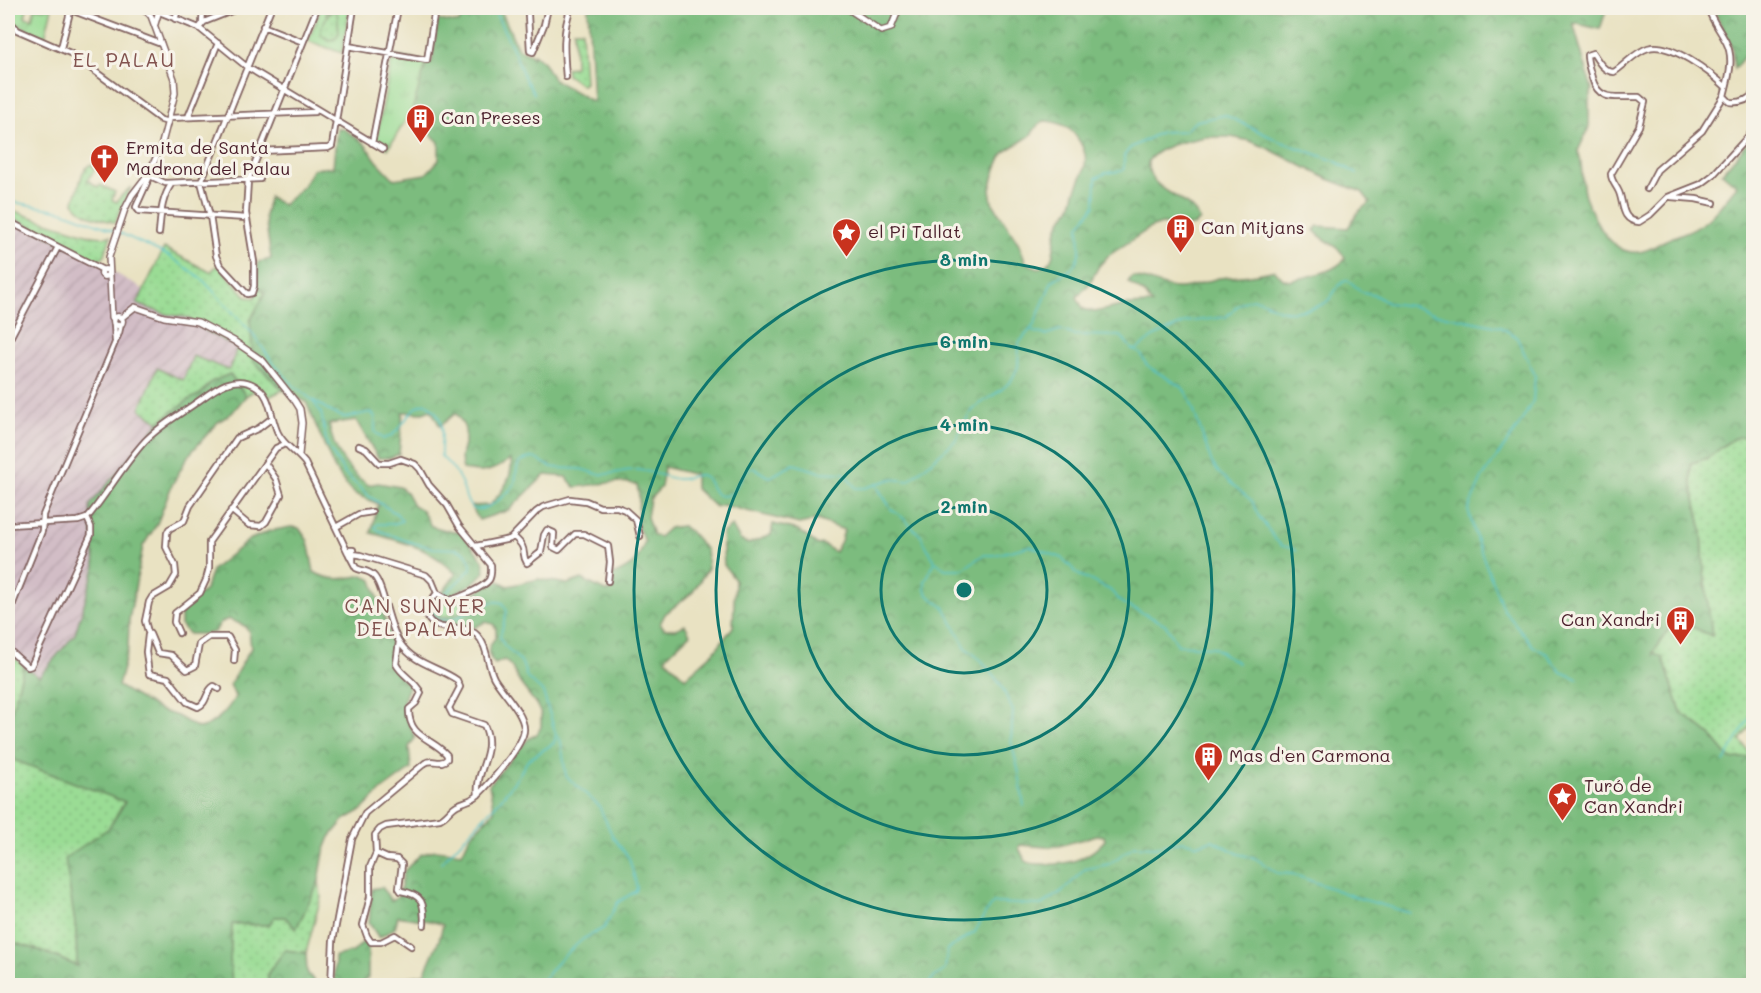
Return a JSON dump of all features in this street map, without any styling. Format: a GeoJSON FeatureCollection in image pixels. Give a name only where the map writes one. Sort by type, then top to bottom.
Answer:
{"type":"FeatureCollection","features":[{"type":"Feature","properties":{"kind":"street"},"geometry":{"type":"LineString","coordinates":[[175,19],[179,8]]}},
{"type":"Feature","properties":{"kind":"street"},"geometry":{"type":"LineString","coordinates":[[200,26],[203,8]]}},
{"type":"Feature","properties":{"kind":"street"},"geometry":{"type":"LineString","coordinates":[[200,26],[239,8]]}},
{"type":"Feature","properties":{"kind":"street"},"geometry":{"type":"LineString","coordinates":[[271,8],[201,182],[210,216],[216,256],[220,265],[244,291],[250,294],[254,286],[254,262],[246,218],[248,180],[317,8]]}},
{"type":"Feature","properties":{"kind":"street"},"geometry":{"type":"LineString","coordinates":[[260,151],[332,146],[354,8]]}},
{"type":"Feature","properties":{"kind":"street"},"geometry":{"type":"LineString","coordinates":[[372,143],[398,8]]}},
{"type":"Feature","properties":{"kind":"street"},"geometry":{"type":"LineString","coordinates":[[348,46],[428,60],[435,8]]}},
{"type":"Feature","properties":{"kind":"street"},"geometry":{"type":"LineString","coordinates":[[529,8],[530,51],[534,50],[548,8]]}},
{"type":"Feature","properties":{"kind":"street"},"geometry":{"type":"LineString","coordinates":[[566,77],[564,41],[567,18],[571,8]]}},
{"type":"Feature","properties":{"kind":"street"},"geometry":{"type":"LineString","coordinates":[[847,8],[881,31],[891,28],[899,8]]}},
{"type":"Feature","properties":{"kind":"street"},"geometry":{"type":"LineString","coordinates":[[1647,189],[1657,170],[1702,132],[1724,96],[1730,71],[1728,47],[1708,8]]}},
{"type":"Feature","properties":{"kind":"street"},"geometry":{"type":"LineString","coordinates":[[61,48],[71,9],[161,44]]}},
{"type":"Feature","properties":{"kind":"street"},"geometry":{"type":"LineString","coordinates":[[246,218],[141,213],[137,209],[161,147],[175,87],[155,26],[154,12],[200,26],[247,67],[383,149]]}},
{"type":"Feature","properties":{"kind":"street"},"geometry":{"type":"LineString","coordinates":[[8,20],[18,30]]}},
{"type":"Feature","properties":{"kind":"street"},"geometry":{"type":"LineString","coordinates":[[8,26],[61,48],[161,120],[303,112],[315,109]]}},
{"type":"Feature","properties":{"kind":"street"},"geometry":{"type":"LineString","coordinates":[[263,26],[303,42]]}},
{"type":"Feature","properties":{"kind":"street"},"geometry":{"type":"LineString","coordinates":[[8,30],[18,30]]}},
{"type":"Feature","properties":{"kind":"street"},"geometry":{"type":"LineString","coordinates":[[188,117],[218,43]]}},
{"type":"Feature","properties":{"kind":"street"},"geometry":{"type":"LineString","coordinates":[[1726,87],[1698,65],[1663,48],[1650,47],[1614,72],[1604,69],[1593,53],[1587,55],[1595,87],[1599,93],[1607,97],[1639,97],[1645,102],[1639,126],[1611,174],[1626,216],[1629,220],[1639,222],[1650,215],[1668,197],[1701,184],[1713,175],[1754,130]]}},
{"type":"Feature","properties":{"kind":"street"},"geometry":{"type":"LineString","coordinates":[[1724,96],[1730,102],[1739,102],[1748,100],[1754,93]]}},
{"type":"Feature","properties":{"kind":"street"},"geometry":{"type":"LineString","coordinates":[[303,112],[305,103]]}},
{"type":"Feature","properties":{"kind":"street"},"geometry":{"type":"LineString","coordinates":[[150,174],[165,183],[260,179]]}},
{"type":"Feature","properties":{"kind":"street"},"geometry":{"type":"LineString","coordinates":[[102,270],[132,195],[150,174]]}},
{"type":"Feature","properties":{"kind":"street"},"geometry":{"type":"LineString","coordinates":[[159,233],[160,213],[165,195],[172,183]]}},
{"type":"Feature","properties":{"kind":"street"},"geometry":{"type":"LineString","coordinates":[[1668,197],[1714,203]]}},
{"type":"Feature","properties":{"kind":"street"},"geometry":{"type":"LineString","coordinates":[[8,221],[102,270],[111,289],[112,311],[118,321],[114,346],[43,515],[42,531],[8,616]]}},
{"type":"Feature","properties":{"kind":"street"},"geometry":{"type":"LineString","coordinates":[[8,342],[58,247]]}},
{"type":"Feature","properties":{"kind":"street"},"geometry":{"type":"LineString","coordinates":[[118,321],[135,307],[168,318],[198,322],[234,341],[263,361],[300,409],[302,423],[298,455]]}},
{"type":"Feature","properties":{"kind":"street"},"geometry":{"type":"LineString","coordinates":[[8,525],[78,521],[87,518],[145,441],[174,416],[224,384],[242,381],[260,388],[270,404],[272,418],[285,444],[305,463],[351,553],[353,562],[359,570],[370,572],[378,580],[391,625],[399,642],[421,663],[436,667],[458,680],[460,687],[450,705],[452,714],[484,725],[488,737],[488,750],[478,783],[478,795]]}},
{"type":"Feature","properties":{"kind":"street"},"geometry":{"type":"LineString","coordinates":[[234,661],[235,650],[228,637],[209,637],[199,644],[195,666],[187,670],[171,655],[158,653],[145,621],[152,597],[168,587],[176,575],[175,565],[166,547],[169,529],[183,521],[190,506],[237,438],[259,428],[272,418]]}},
{"type":"Feature","properties":{"kind":"street"},"geometry":{"type":"LineString","coordinates":[[179,633],[174,622],[175,613],[196,597],[203,587],[209,568],[209,543],[276,448],[285,444]]}},
{"type":"Feature","properties":{"kind":"street"},"geometry":{"type":"LineString","coordinates":[[351,553],[426,575],[432,581],[437,593],[449,600],[487,582],[491,575],[491,565],[459,526],[447,505],[415,464],[401,459],[389,464],[379,463],[366,449],[359,446]]}},
{"type":"Feature","properties":{"kind":"street"},"geometry":{"type":"LineString","coordinates":[[231,510],[249,525],[261,526],[266,522],[281,495],[276,479],[266,463]]}},
{"type":"Feature","properties":{"kind":"street"},"geometry":{"type":"LineString","coordinates":[[476,546],[510,539],[543,507],[570,499],[586,501],[600,507],[616,507],[626,510],[636,520],[640,536]]}},
{"type":"Feature","properties":{"kind":"street"},"geometry":{"type":"LineString","coordinates":[[336,527],[359,514],[372,512]]}},
{"type":"Feature","properties":{"kind":"street"},"geometry":{"type":"LineString","coordinates":[[8,649],[31,666],[91,535],[92,527],[87,518]]}},
{"type":"Feature","properties":{"kind":"street"},"geometry":{"type":"LineString","coordinates":[[514,537],[523,546],[525,561],[528,563],[541,552],[547,530],[554,533],[553,547],[559,550],[575,534],[585,534],[605,544],[609,549],[608,580]]}},
{"type":"Feature","properties":{"kind":"street"},"geometry":{"type":"LineString","coordinates":[[411,946],[394,935],[381,942],[371,942],[365,932],[363,925],[370,897],[370,867],[376,853],[375,835],[382,827],[440,819],[457,805],[478,795],[519,747],[523,739],[524,726],[494,677],[476,633],[434,624],[428,618],[426,612],[437,593]]}},
{"type":"Feature","properties":{"kind":"street"},"geometry":{"type":"LineString","coordinates":[[149,634],[146,652],[149,674],[168,678],[188,702],[198,707],[205,702],[211,688],[214,686],[219,688]]}},
{"type":"Feature","properties":{"kind":"street"},"geometry":{"type":"LineString","coordinates":[[331,986],[333,941],[346,866],[352,839],[365,813],[424,763],[447,759],[444,752],[423,738],[410,719],[410,709],[421,693],[418,686],[403,675],[396,664],[399,642]]}},
{"type":"Feature","properties":{"kind":"street"},"geometry":{"type":"LineString","coordinates":[[376,853],[397,859],[402,864],[399,888],[401,891],[414,893],[421,900],[424,925]]}},
{"type":"Feature","properties":{"kind":"shaded area"},"geometry":{"type":"Polygon","coordinates":[[[8,209],[144,290],[138,304],[165,314],[189,318],[194,324],[238,348],[229,371],[193,356],[183,380],[158,369],[140,409],[159,422],[90,505],[95,567],[75,634],[39,677],[8,652],[8,209]]]}},
{"type":"Feature","properties":{"kind":"green space"},"geometry":{"type":"Polygon","coordinates":[[[8,8],[27,8],[25,17],[32,19],[35,8],[52,8],[45,37],[18,25],[8,16],[8,8]]]}},
{"type":"Feature","properties":{"kind":"green space"},"geometry":{"type":"Polygon","coordinates":[[[321,8],[350,8],[342,53],[308,41],[321,8]],[[337,11],[326,12],[328,15],[321,27],[321,35],[329,40],[335,39],[339,33],[337,11]]]}},
{"type":"Feature","properties":{"kind":"green space"},"geometry":{"type":"Polygon","coordinates":[[[469,8],[500,8],[518,49],[531,54],[532,58],[534,54],[544,63],[553,79],[593,102],[588,8],[1607,8],[1600,29],[1573,23],[1592,89],[1589,101],[1589,127],[1578,151],[1584,190],[1588,205],[1598,224],[1612,242],[1629,252],[1639,252],[1691,230],[1706,221],[1737,186],[1722,173],[1753,136],[1753,438],[1735,438],[1708,457],[1691,463],[1691,481],[1702,531],[1704,572],[1712,636],[1675,619],[1653,653],[1663,658],[1681,712],[1710,735],[1730,759],[1753,757],[1753,985],[383,985],[398,978],[424,974],[443,925],[398,916],[395,928],[379,938],[369,923],[372,889],[382,887],[391,901],[399,895],[404,871],[420,855],[435,850],[462,853],[470,836],[494,811],[489,785],[541,727],[541,714],[511,666],[504,660],[495,664],[490,657],[490,647],[496,637],[496,628],[493,624],[485,622],[474,628],[438,622],[431,618],[430,607],[436,600],[444,601],[438,606],[439,617],[446,618],[482,603],[479,591],[499,581],[508,586],[539,579],[568,584],[582,579],[605,591],[612,591],[613,575],[634,562],[645,541],[637,526],[639,497],[637,485],[630,483],[614,482],[575,487],[566,477],[545,475],[509,510],[479,520],[471,506],[490,505],[495,500],[509,478],[511,459],[488,471],[476,472],[463,469],[461,458],[466,436],[463,423],[456,413],[440,426],[431,410],[423,413],[403,412],[399,454],[390,458],[378,458],[356,420],[329,424],[342,459],[360,479],[368,485],[378,483],[400,487],[406,492],[413,505],[422,510],[431,526],[453,532],[460,531],[483,560],[485,572],[472,584],[448,597],[442,593],[456,574],[427,552],[371,533],[378,504],[355,494],[334,468],[306,402],[283,390],[253,361],[250,321],[265,293],[257,286],[258,262],[271,259],[265,216],[269,197],[283,205],[303,186],[313,169],[333,167],[337,128],[342,128],[364,143],[394,179],[426,174],[439,160],[439,142],[410,114],[426,64],[432,62],[438,20],[458,23],[469,8]],[[1049,121],[1038,125],[1030,136],[1003,153],[990,189],[992,202],[1019,244],[1026,263],[1038,268],[1044,266],[1051,258],[1058,226],[1072,204],[1084,171],[1086,158],[1081,144],[1070,129],[1049,121]],[[1205,137],[1166,147],[1153,155],[1148,161],[1149,172],[1160,187],[1187,204],[1200,220],[1195,225],[1189,226],[1162,224],[1150,228],[1108,256],[1077,297],[1083,309],[1095,312],[1126,305],[1152,304],[1146,295],[1128,282],[1132,277],[1171,288],[1182,288],[1219,278],[1254,275],[1275,270],[1283,279],[1289,281],[1326,271],[1345,259],[1335,246],[1314,230],[1318,226],[1348,228],[1357,213],[1370,202],[1362,192],[1328,179],[1250,141],[1231,137],[1205,137]],[[664,467],[661,487],[650,499],[647,517],[653,535],[659,537],[669,528],[681,526],[690,531],[706,550],[708,568],[693,592],[665,614],[660,624],[665,629],[676,629],[685,625],[690,634],[665,658],[685,678],[714,652],[733,627],[735,580],[724,565],[722,533],[732,526],[740,540],[748,544],[771,535],[773,524],[798,530],[818,545],[822,544],[835,552],[844,530],[817,520],[799,524],[723,505],[715,507],[695,488],[695,473],[664,467]],[[1097,835],[1059,846],[1020,845],[1019,848],[1029,863],[1058,864],[1083,857],[1105,840],[1104,836],[1097,835]]]}},
{"type":"Feature","properties":{"kind":"green space"},"geometry":{"type":"Polygon","coordinates":[[[1713,8],[1753,8],[1753,46],[1734,69],[1732,48],[1713,8]]]}},
{"type":"Feature","properties":{"kind":"green space"},"geometry":{"type":"Polygon","coordinates":[[[337,10],[339,33],[335,39],[329,40],[321,35],[321,29],[326,12],[330,13],[337,10]]]}},
{"type":"Feature","properties":{"kind":"green space"},"geometry":{"type":"Polygon","coordinates":[[[574,30],[582,30],[585,83],[582,85],[567,75],[566,68],[575,67],[574,30]]]}},
{"type":"Feature","properties":{"kind":"green space"},"geometry":{"type":"Polygon","coordinates":[[[395,56],[423,61],[426,64],[412,110],[388,149],[376,140],[392,58],[395,56]]]}},
{"type":"Feature","properties":{"kind":"green space"},"geometry":{"type":"Polygon","coordinates":[[[89,165],[93,165],[95,170],[87,180],[98,187],[100,185],[115,192],[112,200],[117,202],[131,187],[115,223],[86,214],[74,202],[83,172],[89,165]]]}},
{"type":"Feature","properties":{"kind":"green space"},"geometry":{"type":"Polygon","coordinates":[[[8,208],[90,235],[111,236],[104,257],[98,261],[91,258],[8,215],[8,208]]]}},
{"type":"Feature","properties":{"kind":"green space"},"geometry":{"type":"Polygon","coordinates":[[[164,248],[210,272],[218,265],[247,297],[255,298],[257,286],[265,293],[250,321],[283,390],[269,397],[260,387],[246,396],[230,374],[211,382],[201,394],[190,399],[159,422],[140,409],[157,368],[183,380],[193,356],[229,370],[237,348],[194,324],[189,318],[165,314],[137,304],[164,248]]]}},
{"type":"Feature","properties":{"kind":"green space"},"geometry":{"type":"Polygon","coordinates":[[[230,374],[246,396],[232,413],[218,422],[188,456],[172,485],[157,524],[143,546],[129,620],[128,649],[118,686],[159,710],[177,716],[198,728],[220,717],[235,697],[230,684],[251,648],[249,631],[243,625],[228,619],[220,623],[215,632],[189,634],[181,626],[181,615],[186,606],[205,590],[212,570],[249,540],[269,531],[299,528],[308,541],[314,572],[332,578],[363,575],[372,580],[392,641],[393,666],[409,686],[403,708],[415,738],[409,747],[411,769],[382,790],[362,810],[344,820],[330,837],[324,852],[319,881],[296,929],[285,917],[274,917],[269,925],[232,924],[230,963],[232,983],[237,985],[8,985],[8,941],[42,951],[77,966],[76,930],[65,858],[109,828],[125,802],[14,760],[10,717],[24,666],[39,677],[75,634],[95,567],[90,505],[159,422],[190,399],[201,394],[211,382],[230,374]]]}},
{"type":"Feature","properties":{"kind":"green space"},"geometry":{"type":"Polygon","coordinates":[[[1742,435],[1753,438],[1754,722],[1740,740],[1749,752],[1753,751],[1753,757],[1730,759],[1710,735],[1681,712],[1663,659],[1653,653],[1675,619],[1712,636],[1704,572],[1702,531],[1691,481],[1691,463],[1708,458],[1732,439],[1742,435]]]}},
{"type":"Feature","properties":{"kind":"green space"},"geometry":{"type":"Polygon","coordinates":[[[479,591],[482,603],[446,618],[438,617],[438,606],[444,601],[458,602],[479,591]]]}},
{"type":"Feature","properties":{"kind":"green space"},"geometry":{"type":"Polygon","coordinates":[[[8,652],[24,666],[10,717],[14,760],[125,801],[109,828],[66,859],[76,930],[77,966],[42,951],[8,941],[8,652]]]}},
{"type":"Feature","properties":{"kind":"green space"},"geometry":{"type":"Polygon","coordinates":[[[319,881],[321,897],[306,953],[285,950],[268,973],[268,985],[232,983],[230,962],[232,924],[269,925],[274,917],[285,917],[296,929],[319,881]]]}},
{"type":"Feature","properties":{"kind":"green space"},"geometry":{"type":"Polygon","coordinates":[[[365,940],[368,943],[368,978],[360,985],[334,986],[335,956],[353,952],[365,940]]]}},
{"type":"Feature","properties":{"kind":"green space"},"geometry":{"type":"Polygon","coordinates":[[[285,950],[306,953],[307,972],[317,985],[268,985],[268,973],[285,950]]]}},
{"type":"Feature","properties":{"kind":"waterway"},"geometry":{"type":"LineString","coordinates":[[493,8],[534,94]]}},
{"type":"Feature","properties":{"kind":"waterway"},"geometry":{"type":"LineString","coordinates":[[120,233],[169,256],[201,278],[252,333],[274,364],[294,386],[333,413],[349,417],[371,412],[375,417],[375,432],[383,439],[390,437],[419,406],[425,403],[433,408],[442,427],[441,456],[459,478],[469,505],[477,510],[493,504],[507,493],[514,485],[519,463],[529,458],[552,467],[586,470],[597,474],[634,470],[678,479],[701,475],[705,476],[715,493],[723,496],[734,490],[750,468],[770,477],[794,464],[820,472],[844,473],[856,488],[865,488],[891,479],[908,481],[955,441],[972,409],[1011,381],[1018,367],[1019,343],[1034,325],[1052,281],[1071,269],[1076,262],[1080,251],[1079,226],[1095,205],[1096,178],[1106,173],[1122,171],[1124,156],[1130,148],[1161,132],[1184,131],[1196,121],[1225,115],[1279,141],[1335,161],[1357,174]]}},
{"type":"Feature","properties":{"kind":"waterway"},"geometry":{"type":"LineString","coordinates":[[8,201],[62,211],[116,231]]}},
{"type":"Feature","properties":{"kind":"waterway"},"geometry":{"type":"LineString","coordinates":[[1136,350],[1153,337],[1187,322],[1226,317],[1247,300],[1255,299],[1286,311],[1315,307],[1325,303],[1341,284],[1348,280],[1362,292],[1373,294],[1388,303],[1412,306],[1436,314],[1500,327],[1516,336],[1535,375],[1533,401],[1518,427],[1482,478],[1468,510],[1478,544],[1503,609],[1533,646],[1547,654],[1561,672],[1578,679]]}},
{"type":"Feature","properties":{"kind":"waterway"},"geometry":{"type":"LineString","coordinates":[[1031,331],[1045,335],[1060,330],[1074,335],[1121,336],[1131,348],[1141,354],[1146,364],[1182,387],[1189,397],[1212,463],[1219,473],[1252,501],[1258,515],[1275,539],[1282,546],[1296,551]]}},
{"type":"Feature","properties":{"kind":"waterway"},"geometry":{"type":"LineString","coordinates":[[312,400],[321,412],[327,445],[345,474],[370,497],[397,514],[402,521],[393,524],[378,524],[375,527],[378,530],[410,542],[434,548],[457,549],[466,553],[471,569],[444,595]]}},
{"type":"Feature","properties":{"kind":"waterway"},"geometry":{"type":"LineString","coordinates":[[876,485],[892,510],[921,536],[935,562],[925,581],[925,590],[929,596],[944,607],[966,648],[982,661],[1001,685],[1013,711],[1011,741],[1024,806]]}},
{"type":"Feature","properties":{"kind":"waterway"},"geometry":{"type":"LineString","coordinates":[[936,562],[945,569],[963,569],[983,555],[994,555],[1030,546],[1062,558],[1079,575],[1110,590],[1122,603],[1165,624],[1178,645],[1213,647],[1238,663]]}},
{"type":"Feature","properties":{"kind":"waterway"},"geometry":{"type":"LineString","coordinates":[[441,599],[434,613],[437,619],[445,620],[454,619],[488,603],[503,603],[507,611],[500,637],[504,645],[522,663],[527,678],[543,692],[556,735],[554,743],[528,760],[500,800],[441,863]]}},
{"type":"Feature","properties":{"kind":"waterway"},"geometry":{"type":"LineString","coordinates":[[1724,762],[1754,710]]}},
{"type":"Feature","properties":{"kind":"waterway"},"geometry":{"type":"LineString","coordinates":[[538,986],[558,961],[583,939],[604,928],[618,902],[636,891],[637,887],[629,858],[613,837],[599,806],[566,776],[561,742],[558,737]]}},
{"type":"Feature","properties":{"kind":"waterway"},"geometry":{"type":"LineString","coordinates":[[927,986],[933,978],[945,970],[947,950],[975,932],[989,907],[994,903],[1041,905],[1064,890],[1085,869],[1109,864],[1134,846],[1155,847],[1183,841],[1198,845],[1212,840],[1239,854],[1255,858],[1277,873],[1292,874],[1358,898],[1410,913]]}},
{"type":"Feature","properties":{"kind":"place","name":"Can Preses"},"geometry":{"type":"Point","coordinates":[420,144]}},
{"type":"Feature","properties":{"kind":"place","name":"Ermita de Santa Madrona del Palau"},"geometry":{"type":"Point","coordinates":[105,184]}},
{"type":"Feature","properties":{"kind":"place","name":"Can Mitjans"},"geometry":{"type":"Point","coordinates":[1180,254]}},
{"type":"Feature","properties":{"kind":"place","name":"el Pi Tallat"},"geometry":{"type":"Point","coordinates":[847,258]}},
{"type":"Feature","properties":{"kind":"place","name":"Can Xandri"},"geometry":{"type":"Point","coordinates":[1681,646]}},
{"type":"Feature","properties":{"kind":"place","name":"Mas d'en Carmona"},"geometry":{"type":"Point","coordinates":[1208,782]}},
{"type":"Feature","properties":{"kind":"place","name":"Turó de Can Xandri"},"geometry":{"type":"Point","coordinates":[1563,822]}},
{"type":"Feature","properties":{"kind":"district","name":"EL PALAU"},"geometry":{"type":"Point","coordinates":[124,60]}},
{"type":"Feature","properties":{"kind":"district","name":"CAN SUNYER DEL PALAU"},"geometry":{"type":"Point","coordinates":[415,618]}}]}
